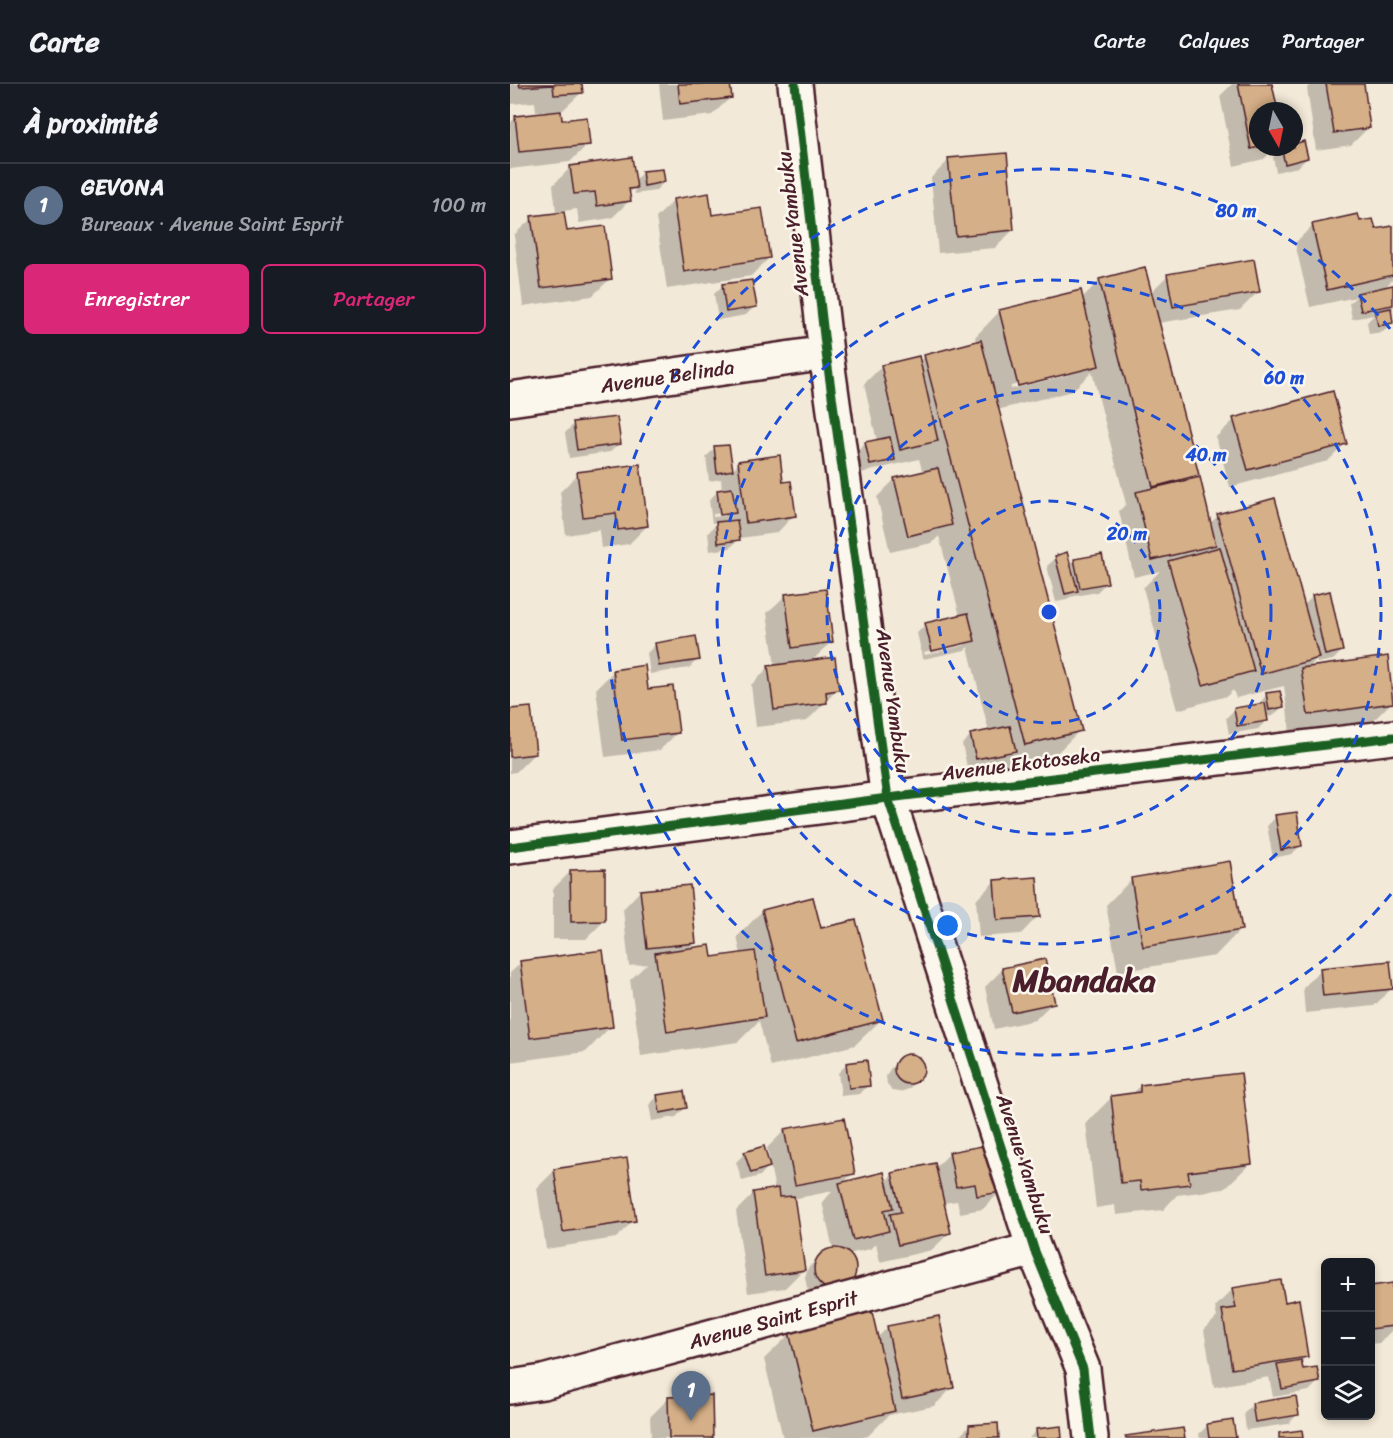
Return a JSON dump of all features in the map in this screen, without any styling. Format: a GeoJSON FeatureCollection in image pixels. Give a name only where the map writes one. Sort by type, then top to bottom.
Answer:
{"type":"FeatureCollection","features":[{"type":"Feature","properties":{"kind":"street","name":"Avenue Yambuku"},"geometry":{"type":"LineString","coordinates":[[795,84],[826,353],[888,798],[1034,1249],[1083,1369],[1091,1438]]}},
{"type":"Feature","properties":{"kind":"street","name":"Avenue Belinda"},"geometry":{"type":"LineString","coordinates":[[510,399],[826,353]]}},
{"type":"Feature","properties":{"kind":"street","name":"Avenue Ekotoseka"},"geometry":{"type":"LineString","coordinates":[[510,847],[1393,736]]}},
{"type":"Feature","properties":{"kind":"street","name":"Avenue Saint Esprit"},"geometry":{"type":"LineString","coordinates":[[510,1387],[543,1382],[1034,1249]]}},
{"type":"Feature","properties":{"kind":"building"},"geometry":{"type":"Polygon","coordinates":[[[519,84],[582,84],[583,93],[554,95],[553,85],[520,87],[519,84]]]}},
{"type":"Feature","properties":{"kind":"building"},"geometry":{"type":"Polygon","coordinates":[[[678,84],[730,84],[732,98],[680,104],[678,84]]]}},
{"type":"Feature","properties":{"kind":"building"},"geometry":{"type":"Polygon","coordinates":[[[1238,84],[1272,84],[1276,102],[1249,102],[1249,139],[1238,84]]]}},
{"type":"Feature","properties":{"kind":"building"},"geometry":{"type":"Polygon","coordinates":[[[1326,84],[1364,84],[1370,128],[1334,133],[1326,84]]]}},
{"type":"Feature","properties":{"kind":"building"},"geometry":{"type":"Polygon","coordinates":[[[561,111],[562,120],[587,117],[590,145],[519,152],[515,116],[561,111]]]}},
{"type":"Feature","properties":{"kind":"building"},"geometry":{"type":"Polygon","coordinates":[[[1303,141],[1308,158],[1285,164],[1283,156],[1303,156],[1303,141]]]}},
{"type":"Feature","properties":{"kind":"building"},"geometry":{"type":"Polygon","coordinates":[[[1007,153],[1014,230],[956,236],[948,158],[1007,153]]]}},
{"type":"Feature","properties":{"kind":"building"},"geometry":{"type":"Polygon","coordinates":[[[632,157],[637,188],[629,189],[631,201],[597,206],[595,192],[574,194],[570,166],[632,157]]]}},
{"type":"Feature","properties":{"kind":"building"},"geometry":{"type":"Polygon","coordinates":[[[663,169],[665,182],[644,186],[642,171],[663,169]]]}},
{"type":"Feature","properties":{"kind":"building"},"geometry":{"type":"Polygon","coordinates":[[[709,193],[712,215],[762,208],[770,258],[684,272],[673,199],[709,193]]]}},
{"type":"Feature","properties":{"kind":"building"},"geometry":{"type":"Polygon","coordinates":[[[564,212],[567,231],[605,226],[612,279],[541,288],[531,216],[564,212]]]}},
{"type":"Feature","properties":{"kind":"building"},"geometry":{"type":"Polygon","coordinates":[[[1358,214],[1360,221],[1373,219],[1376,229],[1393,226],[1393,275],[1327,290],[1312,224],[1358,214]]]}},
{"type":"Feature","properties":{"kind":"building"},"geometry":{"type":"Polygon","coordinates":[[[1254,259],[1260,292],[1173,307],[1167,274],[1254,259]]]}},
{"type":"Feature","properties":{"kind":"building"},"geometry":{"type":"Polygon","coordinates":[[[1145,267],[1199,475],[1153,487],[1099,279],[1145,267]]]}},
{"type":"Feature","properties":{"kind":"building"},"geometry":{"type":"Polygon","coordinates":[[[752,280],[757,307],[726,312],[722,284],[752,280]]]}},
{"type":"Feature","properties":{"kind":"building"},"geometry":{"type":"Polygon","coordinates":[[[1393,285],[1393,305],[1361,311],[1357,293],[1393,285]]]}},
{"type":"Feature","properties":{"kind":"building"},"geometry":{"type":"Polygon","coordinates":[[[1081,290],[1099,366],[1018,386],[999,310],[1081,290]]]}},
{"type":"Feature","properties":{"kind":"building"},"geometry":{"type":"Polygon","coordinates":[[[1391,308],[1393,323],[1378,326],[1375,311],[1391,308]]]}},
{"type":"Feature","properties":{"kind":"building"},"geometry":{"type":"Polygon","coordinates":[[[981,340],[1082,731],[1025,745],[924,355],[981,340]]]}},
{"type":"Feature","properties":{"kind":"building"},"geometry":{"type":"Polygon","coordinates":[[[919,356],[938,441],[900,450],[881,365],[919,356]]]}},
{"type":"Feature","properties":{"kind":"building"},"geometry":{"type":"Polygon","coordinates":[[[1333,391],[1347,444],[1248,470],[1233,418],[1333,391]]]}},
{"type":"Feature","properties":{"kind":"building"},"geometry":{"type":"Polygon","coordinates":[[[617,417],[621,444],[577,450],[573,422],[617,417]]]}},
{"type":"Feature","properties":{"kind":"building"},"geometry":{"type":"Polygon","coordinates":[[[890,437],[895,460],[870,465],[865,442],[890,437]]]}},
{"type":"Feature","properties":{"kind":"building"},"geometry":{"type":"Polygon","coordinates":[[[729,445],[733,470],[717,473],[714,446],[729,445]]]}},
{"type":"Feature","properties":{"kind":"building"},"geometry":{"type":"Polygon","coordinates":[[[780,455],[783,482],[791,481],[796,516],[746,523],[738,461],[780,455]]]}},
{"type":"Feature","properties":{"kind":"building"},"geometry":{"type":"Polygon","coordinates":[[[640,464],[648,526],[618,530],[616,513],[583,517],[577,472],[640,464]]]}},
{"type":"Feature","properties":{"kind":"building"},"geometry":{"type":"Polygon","coordinates":[[[938,468],[952,525],[908,536],[894,478],[938,468]]]}},
{"type":"Feature","properties":{"kind":"building"},"geometry":{"type":"Polygon","coordinates":[[[1200,477],[1216,545],[1152,560],[1136,492],[1200,477]]]}},
{"type":"Feature","properties":{"kind":"building"},"geometry":{"type":"Polygon","coordinates":[[[732,488],[736,513],[720,515],[717,490],[732,488]]]}},
{"type":"Feature","properties":{"kind":"building"},"geometry":{"type":"Polygon","coordinates":[[[1275,498],[1319,658],[1261,674],[1217,514],[1275,498]]]}},
{"type":"Feature","properties":{"kind":"building"},"geometry":{"type":"Polygon","coordinates":[[[737,520],[740,540],[718,543],[716,522],[737,520]]]}},
{"type":"Feature","properties":{"kind":"building"},"geometry":{"type":"Polygon","coordinates":[[[1220,547],[1254,671],[1203,685],[1168,561],[1220,547]]]}},
{"type":"Feature","properties":{"kind":"building"},"geometry":{"type":"Polygon","coordinates":[[[1067,552],[1078,591],[1065,594],[1055,556],[1067,552]]]}},
{"type":"Feature","properties":{"kind":"building"},"geometry":{"type":"Polygon","coordinates":[[[1102,554],[1108,583],[1080,588],[1074,559],[1102,554]]]}},
{"type":"Feature","properties":{"kind":"building"},"geometry":{"type":"Polygon","coordinates":[[[826,589],[833,642],[792,648],[785,594],[826,589]]]}},
{"type":"Feature","properties":{"kind":"building"},"geometry":{"type":"Polygon","coordinates":[[[1330,591],[1343,651],[1325,655],[1312,595],[1330,591]]]}},
{"type":"Feature","properties":{"kind":"building"},"geometry":{"type":"Polygon","coordinates":[[[968,613],[975,641],[932,651],[925,623],[968,613]]]}},
{"type":"Feature","properties":{"kind":"building"},"geometry":{"type":"Polygon","coordinates":[[[696,636],[700,660],[659,666],[655,643],[696,636]]]}},
{"type":"Feature","properties":{"kind":"building"},"geometry":{"type":"Polygon","coordinates":[[[1388,656],[1393,703],[1308,715],[1301,668],[1388,656]]]}},
{"type":"Feature","properties":{"kind":"building"},"geometry":{"type":"Polygon","coordinates":[[[835,657],[839,690],[826,692],[827,703],[774,710],[768,666],[835,657]]]}},
{"type":"Feature","properties":{"kind":"building"},"geometry":{"type":"Polygon","coordinates":[[[645,665],[648,689],[673,686],[679,733],[622,740],[613,670],[645,665]]]}},
{"type":"Feature","properties":{"kind":"building"},"geometry":{"type":"Polygon","coordinates":[[[1280,691],[1284,707],[1269,710],[1266,693],[1280,691]]]}},
{"type":"Feature","properties":{"kind":"building"},"geometry":{"type":"Polygon","coordinates":[[[1265,703],[1268,721],[1237,726],[1234,708],[1265,703]]]}},
{"type":"Feature","properties":{"kind":"building"},"geometry":{"type":"Polygon","coordinates":[[[531,707],[536,754],[510,757],[510,709],[531,707]]]}},
{"type":"Feature","properties":{"kind":"building"},"geometry":{"type":"Polygon","coordinates":[[[1010,726],[1016,751],[976,759],[970,734],[1010,726]]]}},
{"type":"Feature","properties":{"kind":"building"},"geometry":{"type":"Polygon","coordinates":[[[1297,812],[1302,846],[1281,850],[1275,815],[1297,812]]]}},
{"type":"Feature","properties":{"kind":"building"},"geometry":{"type":"Polygon","coordinates":[[[1230,861],[1242,930],[1143,947],[1131,878],[1230,861]]]}},
{"type":"Feature","properties":{"kind":"building"},"geometry":{"type":"Polygon","coordinates":[[[605,869],[605,921],[571,922],[570,870],[605,869]]]}},
{"type":"Feature","properties":{"kind":"building"},"geometry":{"type":"Polygon","coordinates":[[[1037,877],[1040,917],[997,920],[994,880],[1037,877]]]}},
{"type":"Feature","properties":{"kind":"building"},"geometry":{"type":"Polygon","coordinates":[[[690,885],[696,943],[647,948],[640,890],[690,885]]]}},
{"type":"Feature","properties":{"kind":"building"},"geometry":{"type":"Polygon","coordinates":[[[813,897],[821,928],[856,920],[883,1020],[796,1043],[762,910],[813,897]]]}},
{"type":"Feature","properties":{"kind":"building"},"geometry":{"type":"Polygon","coordinates":[[[710,945],[712,957],[755,951],[765,1017],[667,1032],[655,953],[710,945]]]}},
{"type":"Feature","properties":{"kind":"building"},"geometry":{"type":"Polygon","coordinates":[[[603,950],[613,1027],[530,1038],[520,961],[603,950]]]}},
{"type":"Feature","properties":{"kind":"building"},"geometry":{"type":"Polygon","coordinates":[[[1045,959],[1055,1003],[1012,1012],[1002,968],[1045,959]]]}},
{"type":"Feature","properties":{"kind":"building"},"geometry":{"type":"Polygon","coordinates":[[[1390,961],[1393,989],[1323,996],[1320,968],[1390,961]]]}},
{"type":"Feature","properties":{"kind":"building"},"geometry":{"type":"Polygon","coordinates":[[[909,1054],[915,1055],[923,1063],[923,1075],[915,1083],[909,1084],[903,1083],[895,1075],[894,1069],[895,1063],[903,1055],[909,1054]]]}},
{"type":"Feature","properties":{"kind":"building"},"geometry":{"type":"Polygon","coordinates":[[[867,1060],[870,1086],[849,1088],[846,1063],[867,1060]]]}},
{"type":"Feature","properties":{"kind":"building"},"geometry":{"type":"Polygon","coordinates":[[[1241,1073],[1252,1164],[1188,1172],[1190,1184],[1141,1190],[1140,1181],[1121,1183],[1111,1096],[1140,1092],[1140,1085],[1241,1073]]]}},
{"type":"Feature","properties":{"kind":"building"},"geometry":{"type":"Polygon","coordinates":[[[684,1091],[687,1108],[660,1113],[657,1095],[684,1091]]]}},
{"type":"Feature","properties":{"kind":"building"},"geometry":{"type":"Polygon","coordinates":[[[844,1118],[855,1174],[795,1185],[784,1129],[844,1118]]]}},
{"type":"Feature","properties":{"kind":"building"},"geometry":{"type":"Polygon","coordinates":[[[993,1144],[1002,1192],[977,1196],[975,1184],[956,1187],[949,1152],[993,1144]]]}},
{"type":"Feature","properties":{"kind":"building"},"geometry":{"type":"Polygon","coordinates":[[[764,1146],[770,1167],[751,1173],[744,1152],[764,1146]]]}},
{"type":"Feature","properties":{"kind":"building"},"geometry":{"type":"Polygon","coordinates":[[[627,1158],[636,1221],[563,1232],[554,1169],[627,1158]]]}},
{"type":"Feature","properties":{"kind":"building"},"geometry":{"type":"Polygon","coordinates":[[[935,1163],[951,1233],[898,1245],[890,1214],[901,1212],[892,1173],[935,1163]]]}},
{"type":"Feature","properties":{"kind":"building"},"geometry":{"type":"Polygon","coordinates":[[[884,1172],[893,1208],[884,1210],[889,1231],[853,1240],[839,1183],[884,1172]]]}},
{"type":"Feature","properties":{"kind":"building"},"geometry":{"type":"Polygon","coordinates":[[[778,1188],[779,1197],[794,1196],[805,1270],[765,1276],[753,1192],[778,1188]]]}},
{"type":"Feature","properties":{"kind":"building"},"geometry":{"type":"Polygon","coordinates":[[[835,1248],[850,1254],[856,1269],[850,1284],[835,1290],[820,1284],[814,1269],[820,1254],[835,1248]]]}},
{"type":"Feature","properties":{"kind":"building"},"geometry":{"type":"Polygon","coordinates":[[[1281,1280],[1285,1302],[1299,1299],[1308,1357],[1232,1369],[1222,1310],[1236,1308],[1232,1288],[1281,1280]]]}},
{"type":"Feature","properties":{"kind":"building"},"geometry":{"type":"Polygon","coordinates":[[[1393,1283],[1393,1326],[1375,1328],[1375,1285],[1393,1283]]]}},
{"type":"Feature","properties":{"kind":"building"},"geometry":{"type":"Polygon","coordinates":[[[872,1312],[895,1411],[813,1431],[789,1332],[872,1312]]]}},
{"type":"Feature","properties":{"kind":"building"},"geometry":{"type":"Polygon","coordinates":[[[939,1316],[954,1388],[902,1399],[887,1326],[939,1316]]]}},
{"type":"Feature","properties":{"kind":"building"},"geometry":{"type":"Polygon","coordinates":[[[1301,1360],[1303,1369],[1317,1367],[1320,1382],[1282,1389],[1277,1364],[1301,1360]]]}},
{"type":"Feature","properties":{"kind":"building"},"geometry":{"type":"Polygon","coordinates":[[[712,1395],[713,1438],[669,1438],[668,1397],[712,1395]]]}},
{"type":"Feature","properties":{"kind":"building"},"geometry":{"type":"Polygon","coordinates":[[[1296,1396],[1299,1415],[1255,1422],[1252,1403],[1296,1396]]]}},
{"type":"Feature","properties":{"kind":"building"},"geometry":{"type":"Polygon","coordinates":[[[1233,1420],[1236,1438],[1209,1438],[1207,1424],[1233,1420]]]}},
{"type":"Feature","properties":{"kind":"building"},"geometry":{"type":"Polygon","coordinates":[[[998,1423],[999,1438],[969,1438],[969,1425],[998,1423]]]}},
{"type":"Feature","properties":{"kind":"building"},"geometry":{"type":"Polygon","coordinates":[[[1061,1426],[1062,1438],[1037,1438],[1036,1429],[1061,1426]]]}},
{"type":"Feature","properties":{"kind":"building"},"geometry":{"type":"Polygon","coordinates":[[[1183,1428],[1185,1438],[1126,1438],[1125,1436],[1183,1428]]]}},
{"type":"Feature","properties":{"kind":"building"},"geometry":{"type":"Polygon","coordinates":[[[1302,1430],[1303,1438],[1279,1438],[1279,1433],[1302,1430]]]}},
{"type":"Feature","properties":{"kind":"cycle path"},"geometry":{"type":"LineString","coordinates":[[795,84],[826,353],[888,798],[1034,1249],[1083,1369],[1091,1438]]}},
{"type":"Feature","properties":{"kind":"cycle path"},"geometry":{"type":"LineString","coordinates":[[510,847],[888,798],[1393,737]]}},
{"type":"Feature","properties":{"kind":"place","name":"GEVONA"},"geometry":{"type":"Point","coordinates":[691,1421]}},
{"type":"Feature","properties":{"kind":"district","name":"Mbandaka"},"geometry":{"type":"Point","coordinates":[1084,980]}}]}
